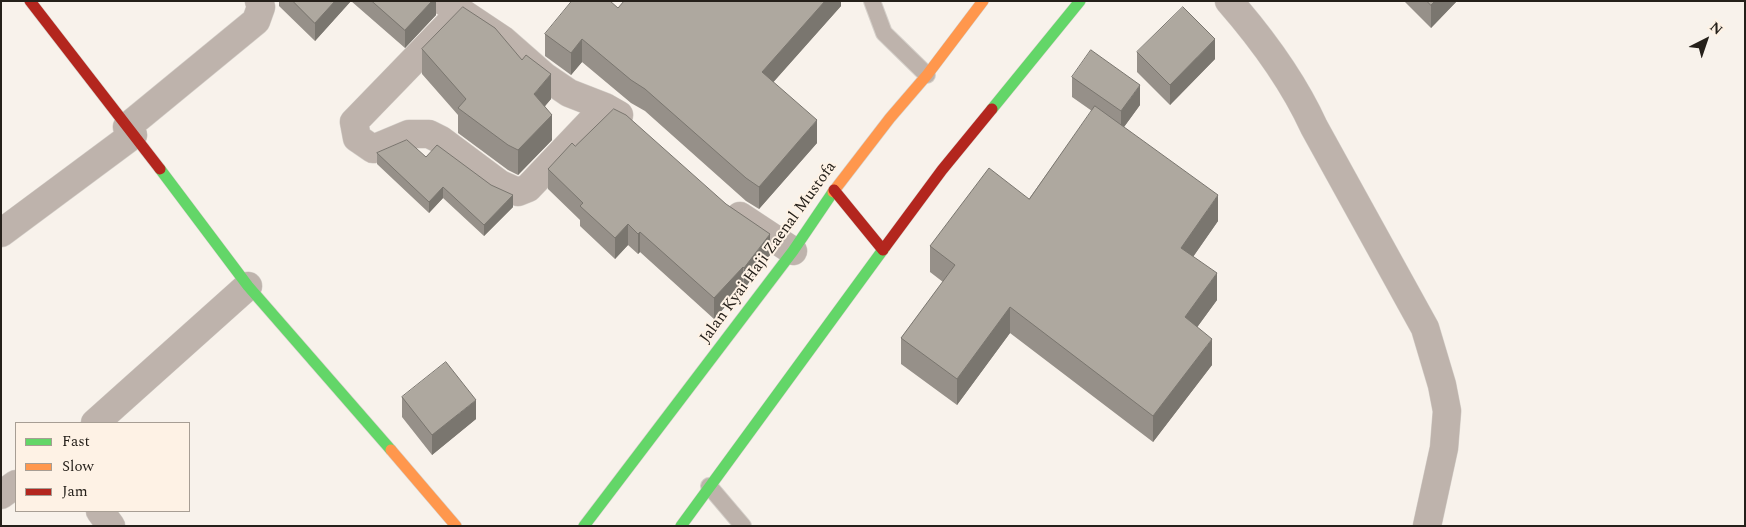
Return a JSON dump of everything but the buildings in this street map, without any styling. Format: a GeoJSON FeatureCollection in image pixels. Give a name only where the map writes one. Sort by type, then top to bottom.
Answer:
{"type":"FeatureCollection","features":[{"type":"Feature","properties":{"kind":"main road"},"geometry":{"type":"LineString","coordinates":[[30,1],[116,110],[248,286],[456,526]]}},
{"type":"Feature","properties":{"kind":"main road","name":"Jalan Kyai Haji Zaenal Mustofa"},"geometry":{"type":"LineString","coordinates":[[584,526],[793,251],[834,190],[890,118],[927,75],[983,1]]}},
{"type":"Feature","properties":{"kind":"main road"},"geometry":{"type":"LineString","coordinates":[[681,526],[942,170],[1080,1]]}},
{"type":"Feature","properties":{"kind":"main road"},"geometry":{"type":"LineString","coordinates":[[834,190],[883,250]]}},
{"type":"Feature","properties":{"kind":"street"},"geometry":{"type":"LineString","coordinates":[[1,233],[130,131],[256,21],[261,7],[259,1]]}},
{"type":"Feature","properties":{"kind":"street"},"geometry":{"type":"LineString","coordinates":[[1229,1],[1282,68],[1304,104],[1314,128],[1425,328],[1442,385],[1447,411],[1444,448],[1427,526]]}},
{"type":"Feature","properties":{"kind":"street"},"geometry":{"type":"LineString","coordinates":[[605,108],[528,188],[518,192],[500,184],[441,140],[429,134],[409,134],[373,149],[357,138],[354,122],[452,6],[503,40],[568,94],[605,108],[634,123],[642,130]]}},
{"type":"Feature","properties":{"kind":"street"},"geometry":{"type":"LineString","coordinates":[[723,202],[736,213],[793,251]]}},
{"type":"Feature","properties":{"kind":"street"},"geometry":{"type":"LineString","coordinates":[[96,422],[248,286]]}},
{"type":"Feature","properties":{"kind":"street"},"geometry":{"type":"LineString","coordinates":[[1,495],[15,485]]}},
{"type":"Feature","properties":{"kind":"lane"},"geometry":{"type":"LineString","coordinates":[[872,1],[884,33],[927,75]]}},
{"type":"Feature","properties":{"kind":"lane"},"geometry":{"type":"LineString","coordinates":[[709,486],[743,526]]}},
{"type":"Feature","properties":{"kind":"traffic: fast"},"geometry":{"type":"LineString","coordinates":[[992,109],[1080,1]]}},
{"type":"Feature","properties":{"kind":"traffic: fast"},"geometry":{"type":"LineString","coordinates":[[160,169],[248,286],[391,450]]}},
{"type":"Feature","properties":{"kind":"traffic: fast"},"geometry":{"type":"LineString","coordinates":[[584,526],[793,251],[833,192]]}},
{"type":"Feature","properties":{"kind":"traffic: fast"},"geometry":{"type":"LineString","coordinates":[[681,526],[885,247]]}},
{"type":"Feature","properties":{"kind":"traffic: slow"},"geometry":{"type":"LineString","coordinates":[[833,192],[890,118],[927,75],[983,1]]}},
{"type":"Feature","properties":{"kind":"traffic: slow"},"geometry":{"type":"LineString","coordinates":[[391,450],[456,526]]}},
{"type":"Feature","properties":{"kind":"traffic: jam"},"geometry":{"type":"LineString","coordinates":[[30,1],[160,169]]}},
{"type":"Feature","properties":{"kind":"traffic: jam"},"geometry":{"type":"LineString","coordinates":[[885,247],[942,170],[992,109]]}},
{"type":"Feature","properties":{"kind":"traffic: jam"},"geometry":{"type":"LineString","coordinates":[[834,190],[883,250]]}}]}
